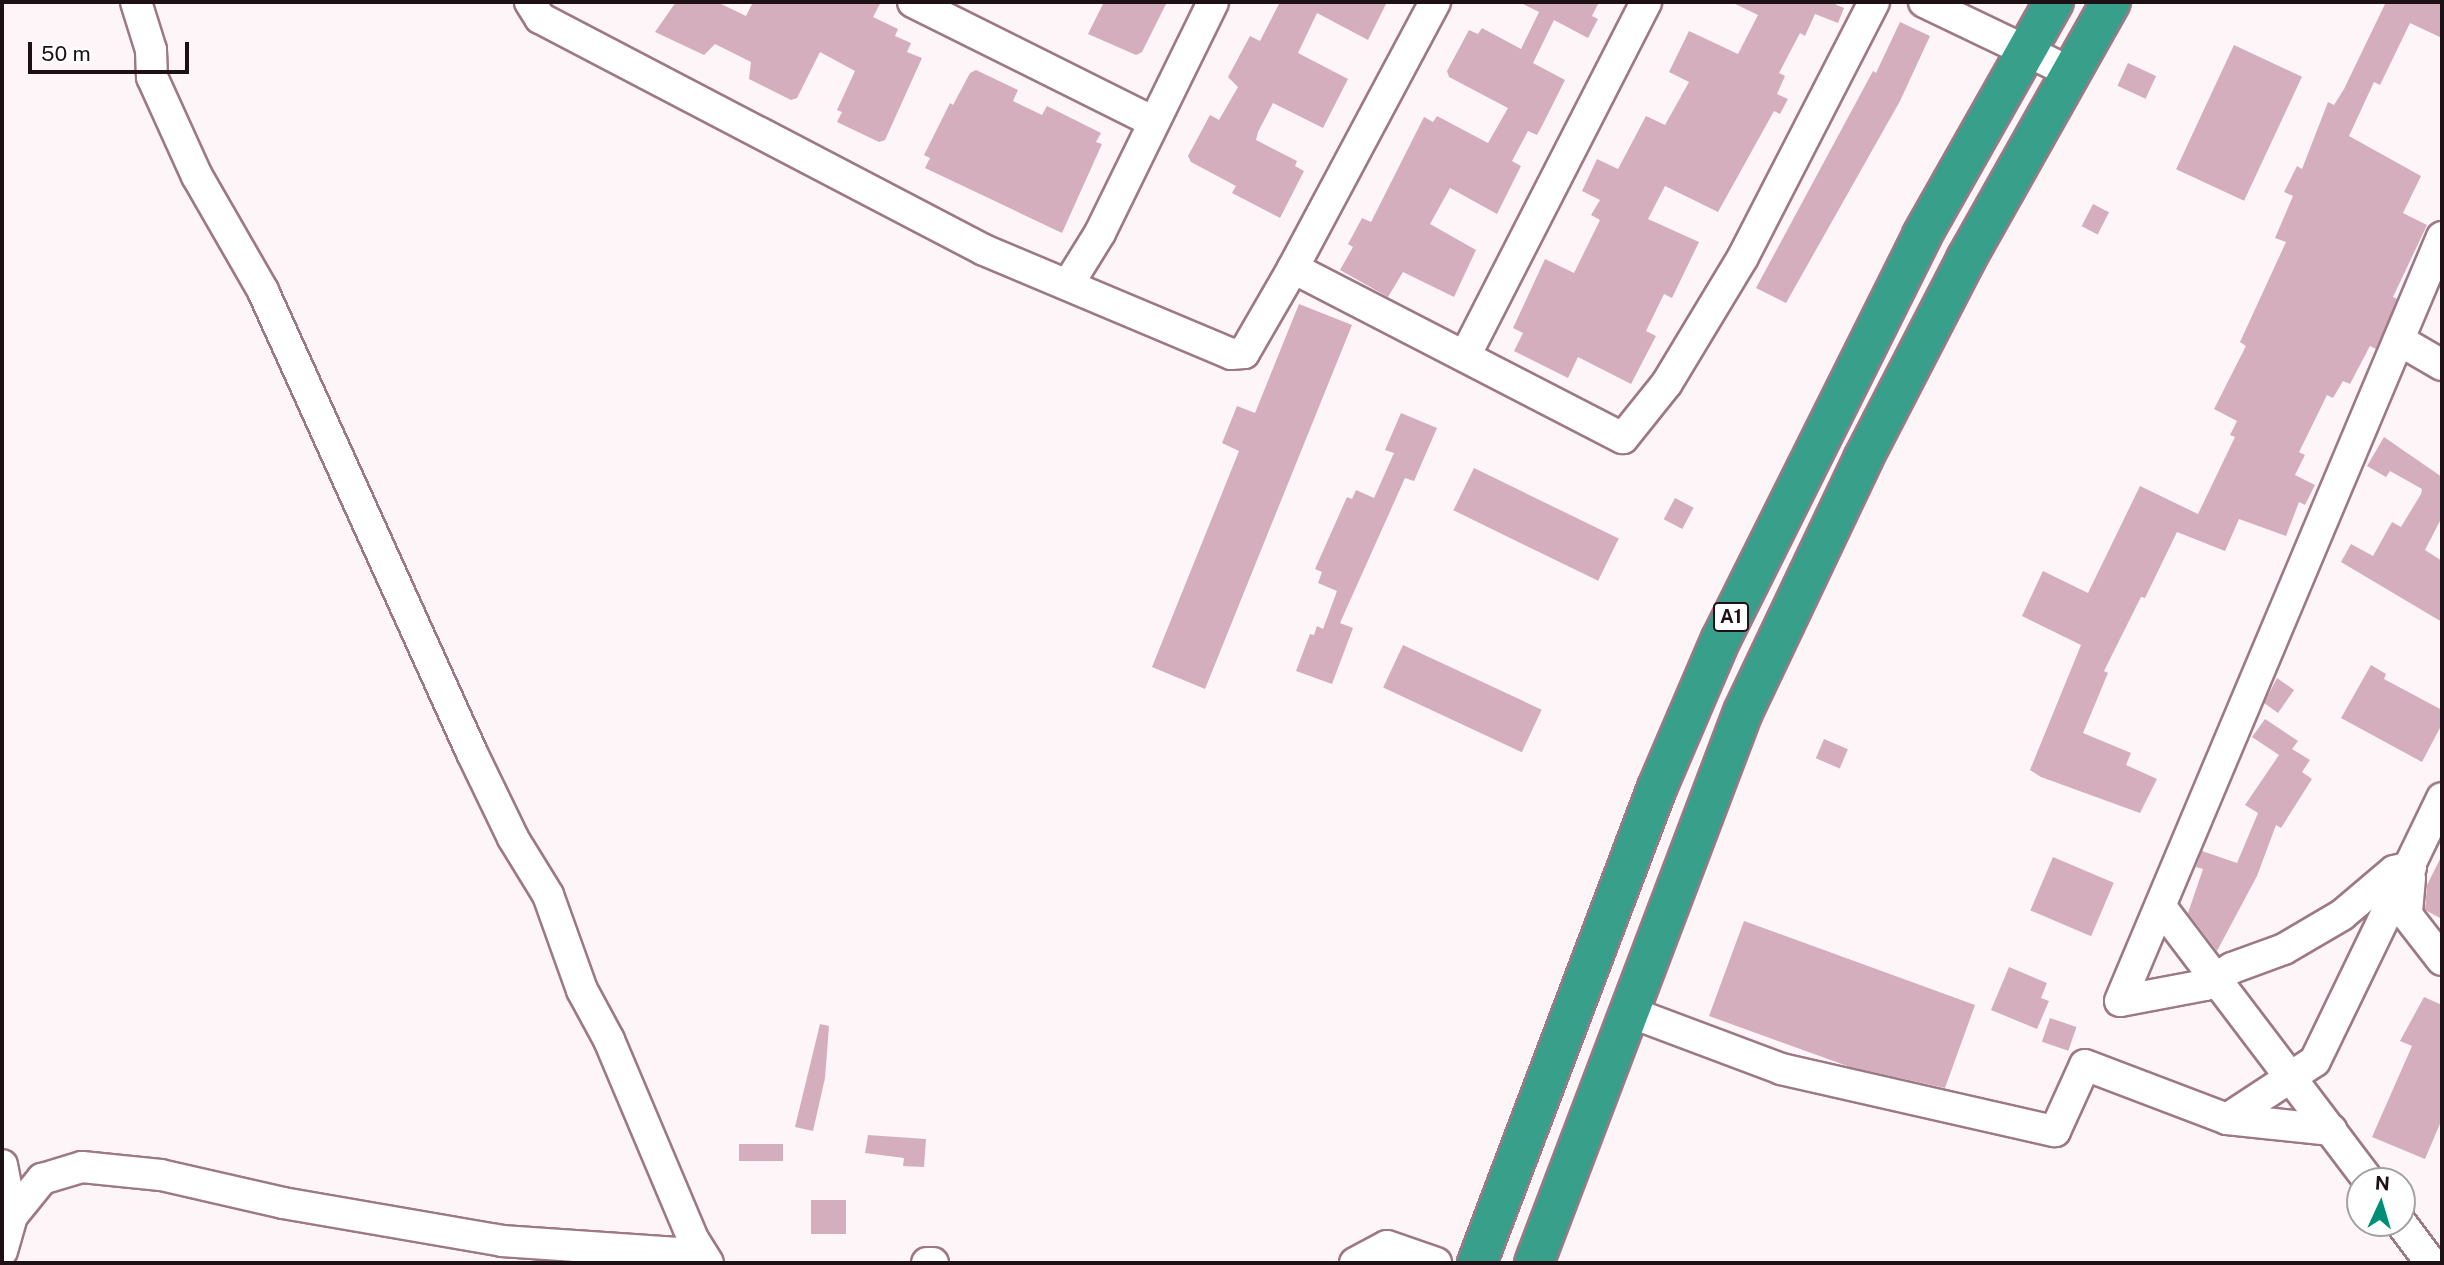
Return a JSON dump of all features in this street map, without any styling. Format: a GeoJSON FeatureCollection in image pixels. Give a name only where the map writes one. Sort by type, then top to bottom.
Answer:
{"type":"FeatureCollection","features":[{"type":"Feature","properties":{"kind":"highway","name":"A1"},"geometry":{"type":"LineString","coordinates":[[1476,1263],[1657,788],[1721,639],[1909,258],[2054,2]]}},
{"type":"Feature","properties":{"kind":"highway","name":"A1"},"geometry":{"type":"LineString","coordinates":[[1534,1263],[1736,728],[1778,636],[1966,259],[2111,2]]}},
{"type":"Feature","properties":{"kind":"street"},"geometry":{"type":"LineString","coordinates":[[136,2],[151,50],[152,77],[197,176],[263,291],[471,753],[513,838],[548,894],[582,990],[608,1040],[694,1239],[709,1263]]}},
{"type":"Feature","properties":{"kind":"street"},"geometry":{"type":"LineString","coordinates":[[530,2],[540,18],[984,250],[1069,283],[1231,354],[1244,353],[1293,268],[1435,2]]}},
{"type":"Feature","properties":{"kind":"street"},"geometry":{"type":"LineString","coordinates":[[913,2],[1153,121]]}},
{"type":"Feature","properties":{"kind":"street"},"geometry":{"type":"LineString","coordinates":[[1069,283],[1100,233],[1213,2]]}},
{"type":"Feature","properties":{"kind":"street"},"geometry":{"type":"LineString","coordinates":[[1465,356],[1646,2]]}},
{"type":"Feature","properties":{"kind":"street"},"geometry":{"type":"LineString","coordinates":[[1293,268],[1617,436],[1631,433],[1743,257],[1874,2]]}},
{"type":"Feature","properties":{"kind":"street"},"geometry":{"type":"LineString","coordinates":[[1924,2],[2025,53],[2072,73]]}},
{"type":"Feature","properties":{"kind":"street"},"geometry":{"type":"LineString","coordinates":[[2411,867],[2394,871],[2342,915],[2284,949],[2231,968],[2216,979],[2148,999],[2120,1001],[2442,237]]}},
{"type":"Feature","properties":{"kind":"street"},"geometry":{"type":"LineString","coordinates":[[2399,340],[2442,365]]}},
{"type":"Feature","properties":{"kind":"street"},"geometry":{"type":"LineString","coordinates":[[2227,1119],[2315,1061],[2442,798]]}},
{"type":"Feature","properties":{"kind":"street"},"geometry":{"type":"LineString","coordinates":[[2411,867],[2407,915],[2442,960]]}},
{"type":"Feature","properties":{"kind":"street"},"geometry":{"type":"LineString","coordinates":[[2161,907],[2359,1167]]}},
{"type":"Feature","properties":{"kind":"street"},"geometry":{"type":"LineString","coordinates":[[1627,1011],[1781,1069],[2054,1131],[2085,1065],[2227,1119],[2331,1130]]}},
{"type":"Feature","properties":{"kind":"street"},"geometry":{"type":"LineString","coordinates":[[2,1165],[12,1216]]}},
{"type":"Feature","properties":{"kind":"street"},"geometry":{"type":"LineString","coordinates":[[2,1251],[12,1216],[42,1179],[82,1167],[161,1175],[283,1203],[502,1241],[678,1253],[697,1263]]}},
{"type":"Feature","properties":{"kind":"street"},"geometry":{"type":"LineString","coordinates":[[2411,1237],[2431,1263]]}},
{"type":"Feature","properties":{"kind":"street"},"geometry":{"type":"LineString","coordinates":[[1355,1263],[1387,1246],[1436,1263]]}},
{"type":"Feature","properties":{"kind":"street"},"geometry":{"type":"LineString","coordinates":[[927,1263],[933,1263]]}},
{"type":"Feature","properties":{"kind":"building"},"geometry":{"type":"Polygon","coordinates":[[[676,2],[717,2],[746,16],[753,2],[881,2],[873,17],[898,29],[895,36],[911,43],[907,52],[922,58],[885,140],[879,142],[837,122],[842,112],[837,110],[855,71],[820,52],[797,98],[791,100],[749,79],[751,62],[715,44],[704,55],[655,32],[676,2]]]}},
{"type":"Feature","properties":{"kind":"building"},"geometry":{"type":"Polygon","coordinates":[[[1104,2],[1167,2],[1142,52],[1136,55],[1088,34],[1104,2]]]}},
{"type":"Feature","properties":{"kind":"building"},"geometry":{"type":"Polygon","coordinates":[[[1280,2],[1387,2],[1368,40],[1317,13],[1298,53],[1348,79],[1323,128],[1273,103],[1258,132],[1256,140],[1297,161],[1295,166],[1304,171],[1280,218],[1232,193],[1236,186],[1191,162],[1188,156],[1210,115],[1219,120],[1238,87],[1228,77],[1250,36],[1260,41],[1280,2]]]}},
{"type":"Feature","properties":{"kind":"building"},"geometry":{"type":"Polygon","coordinates":[[[1519,2],[1599,2],[1592,16],[1598,19],[1588,38],[1554,20],[1533,63],[1565,80],[1537,135],[1528,131],[1512,161],[1521,166],[1497,214],[1450,188],[1430,224],[1476,250],[1454,297],[1403,272],[1388,297],[1340,270],[1353,247],[1348,244],[1362,218],[1371,222],[1424,117],[1433,122],[1437,116],[1488,143],[1508,108],[1449,77],[1447,71],[1469,30],[1478,34],[1482,28],[1521,49],[1539,12],[1519,2]]]}},
{"type":"Feature","properties":{"kind":"building"},"geometry":{"type":"Polygon","coordinates":[[[1731,2],[1830,2],[1844,8],[1838,23],[1815,14],[1805,36],[1800,33],[1779,73],[1785,76],[1777,94],[1788,99],[1780,114],[1774,111],[1718,212],[1665,186],[1648,219],[1699,242],[1672,298],[1664,294],[1646,331],[1656,336],[1631,384],[1578,357],[1568,378],[1514,351],[1523,333],[1513,328],[1545,259],[1574,273],[1600,220],[1591,215],[1600,200],[1582,191],[1597,159],[1618,169],[1646,116],[1665,125],[1689,82],[1669,72],[1689,31],[1738,54],[1758,15],[1731,2]]]}},
{"type":"Feature","properties":{"kind":"building"},"geometry":{"type":"Polygon","coordinates":[[[2386,2],[2442,2],[2442,38],[2410,23],[2380,85],[2374,82],[2349,136],[2421,176],[2403,213],[2427,225],[2393,297],[2397,299],[2376,349],[2370,346],[2350,384],[2343,381],[2333,398],[2327,395],[2299,452],[2305,455],[2295,475],[2315,485],[2305,505],[2299,502],[2286,536],[2239,519],[2225,551],[2177,532],[2145,598],[2141,597],[2104,671],[2108,673],[2083,733],[2131,753],[2126,765],[2157,779],[2140,813],[2041,777],[2030,770],[2081,645],[2022,616],[2043,571],[2088,593],[2140,486],[2198,514],[2235,437],[2230,435],[2237,421],[2214,409],[2246,346],[2240,342],[2286,242],[2275,238],[2293,196],[2284,192],[2297,166],[2302,169],[2328,102],[2334,105],[2344,89],[2386,2]]]}},
{"type":"Feature","properties":{"kind":"building"},"geometry":{"type":"Polygon","coordinates":[[[1900,22],[1930,36],[1900,101],[1786,303],[1756,288],[1873,71],[1876,73],[1900,22]]]}},
{"type":"Feature","properties":{"kind":"building"},"geometry":{"type":"Polygon","coordinates":[[[2234,45],[2302,77],[2244,201],[2176,169],[2234,45]]]}},
{"type":"Feature","properties":{"kind":"building"},"geometry":{"type":"Polygon","coordinates":[[[2128,63],[2156,76],[2146,99],[2117,86],[2128,63]]]}},
{"type":"Feature","properties":{"kind":"building"},"geometry":{"type":"Polygon","coordinates":[[[976,70],[1018,90],[1013,101],[1042,115],[1047,106],[1101,133],[1096,142],[1102,144],[1062,233],[925,168],[930,158],[924,155],[950,103],[953,105],[970,73],[976,70]]]}},
{"type":"Feature","properties":{"kind":"building"},"geometry":{"type":"Polygon","coordinates":[[[2093,204],[2109,212],[2098,234],[2082,226],[2093,204]]]}},
{"type":"Feature","properties":{"kind":"building"},"geometry":{"type":"Polygon","coordinates":[[[1299,304],[1352,325],[1205,689],[1152,667],[1239,451],[1222,443],[1237,406],[1255,413],[1299,304]]]}},
{"type":"Feature","properties":{"kind":"building"},"geometry":{"type":"Polygon","coordinates":[[[1401,413],[1437,428],[1414,481],[1405,478],[1340,623],[1353,628],[1332,684],[1296,671],[1310,634],[1314,635],[1317,626],[1323,629],[1337,591],[1318,583],[1322,572],[1315,569],[1347,497],[1352,499],[1356,490],[1374,498],[1394,453],[1385,450],[1401,413]]]}},
{"type":"Feature","properties":{"kind":"building"},"geometry":{"type":"Polygon","coordinates":[[[2384,437],[2442,477],[2442,517],[2425,550],[2442,561],[2442,622],[2341,562],[2351,544],[2373,556],[2392,522],[2401,527],[2421,494],[2422,489],[2390,471],[2386,477],[2367,466],[2384,437]]]}},
{"type":"Feature","properties":{"kind":"building"},"geometry":{"type":"Polygon","coordinates":[[[1474,468],[1619,539],[1598,581],[1453,510],[1474,468]]]}},
{"type":"Feature","properties":{"kind":"building"},"geometry":{"type":"Polygon","coordinates":[[[1675,498],[1694,508],[1682,529],[1664,519],[1675,498]]]}},
{"type":"Feature","properties":{"kind":"building"},"geometry":{"type":"Polygon","coordinates":[[[1403,645],[1542,710],[1522,752],[1383,688],[1403,645]]]}},
{"type":"Feature","properties":{"kind":"building"},"geometry":{"type":"Polygon","coordinates":[[[2371,665],[2386,674],[2384,679],[2442,710],[2442,724],[2422,762],[2341,718],[2371,665]]]}},
{"type":"Feature","properties":{"kind":"building"},"geometry":{"type":"Polygon","coordinates":[[[2277,678],[2294,690],[2278,713],[2264,703],[2277,678]]]}},
{"type":"Feature","properties":{"kind":"building"},"geometry":{"type":"Polygon","coordinates":[[[2265,719],[2298,741],[2292,749],[2310,760],[2302,772],[2312,779],[2281,828],[2276,825],[2257,876],[2217,951],[2188,913],[2203,869],[2196,867],[2202,851],[2237,863],[2258,813],[2245,805],[2279,755],[2252,737],[2265,719]]]}},
{"type":"Feature","properties":{"kind":"building"},"geometry":{"type":"Polygon","coordinates":[[[1824,739],[1848,749],[1840,768],[1816,758],[1824,739]]]}},
{"type":"Feature","properties":{"kind":"building"},"geometry":{"type":"Polygon","coordinates":[[[2442,855],[2442,919],[2425,910],[2427,885],[2442,855]]]}},
{"type":"Feature","properties":{"kind":"building"},"geometry":{"type":"Polygon","coordinates":[[[2053,857],[2114,883],[2091,936],[2030,910],[2053,857]]]}},
{"type":"Feature","properties":{"kind":"building"},"geometry":{"type":"Polygon","coordinates":[[[1744,921],[1975,1005],[1945,1088],[1850,1067],[1709,1016],[1744,921]]]}},
{"type":"Feature","properties":{"kind":"building"},"geometry":{"type":"Polygon","coordinates":[[[2009,967],[2047,983],[2041,998],[2049,1001],[2037,1029],[1991,1010],[2009,967]]]}},
{"type":"Feature","properties":{"kind":"building"},"geometry":{"type":"Polygon","coordinates":[[[2424,997],[2442,1005],[2442,1119],[2425,1159],[2372,1137],[2412,1046],[2400,1041],[2424,997]]]}},
{"type":"Feature","properties":{"kind":"building"},"geometry":{"type":"Polygon","coordinates":[[[2050,1018],[2076,1027],[2068,1051],[2042,1042],[2050,1018]]]}},
{"type":"Feature","properties":{"kind":"building"},"geometry":{"type":"Polygon","coordinates":[[[820,1024],[829,1026],[825,1078],[813,1131],[795,1127],[820,1024]]]}},
{"type":"Feature","properties":{"kind":"building"},"geometry":{"type":"Polygon","coordinates":[[[868,1135],[926,1139],[924,1167],[903,1166],[904,1158],[865,1153],[868,1135]]]}},
{"type":"Feature","properties":{"kind":"building"},"geometry":{"type":"Polygon","coordinates":[[[739,1144],[783,1144],[783,1161],[739,1161],[739,1144]]]}},
{"type":"Feature","properties":{"kind":"building"},"geometry":{"type":"Polygon","coordinates":[[[811,1200],[846,1200],[846,1234],[811,1234],[811,1200]]]}}]}
